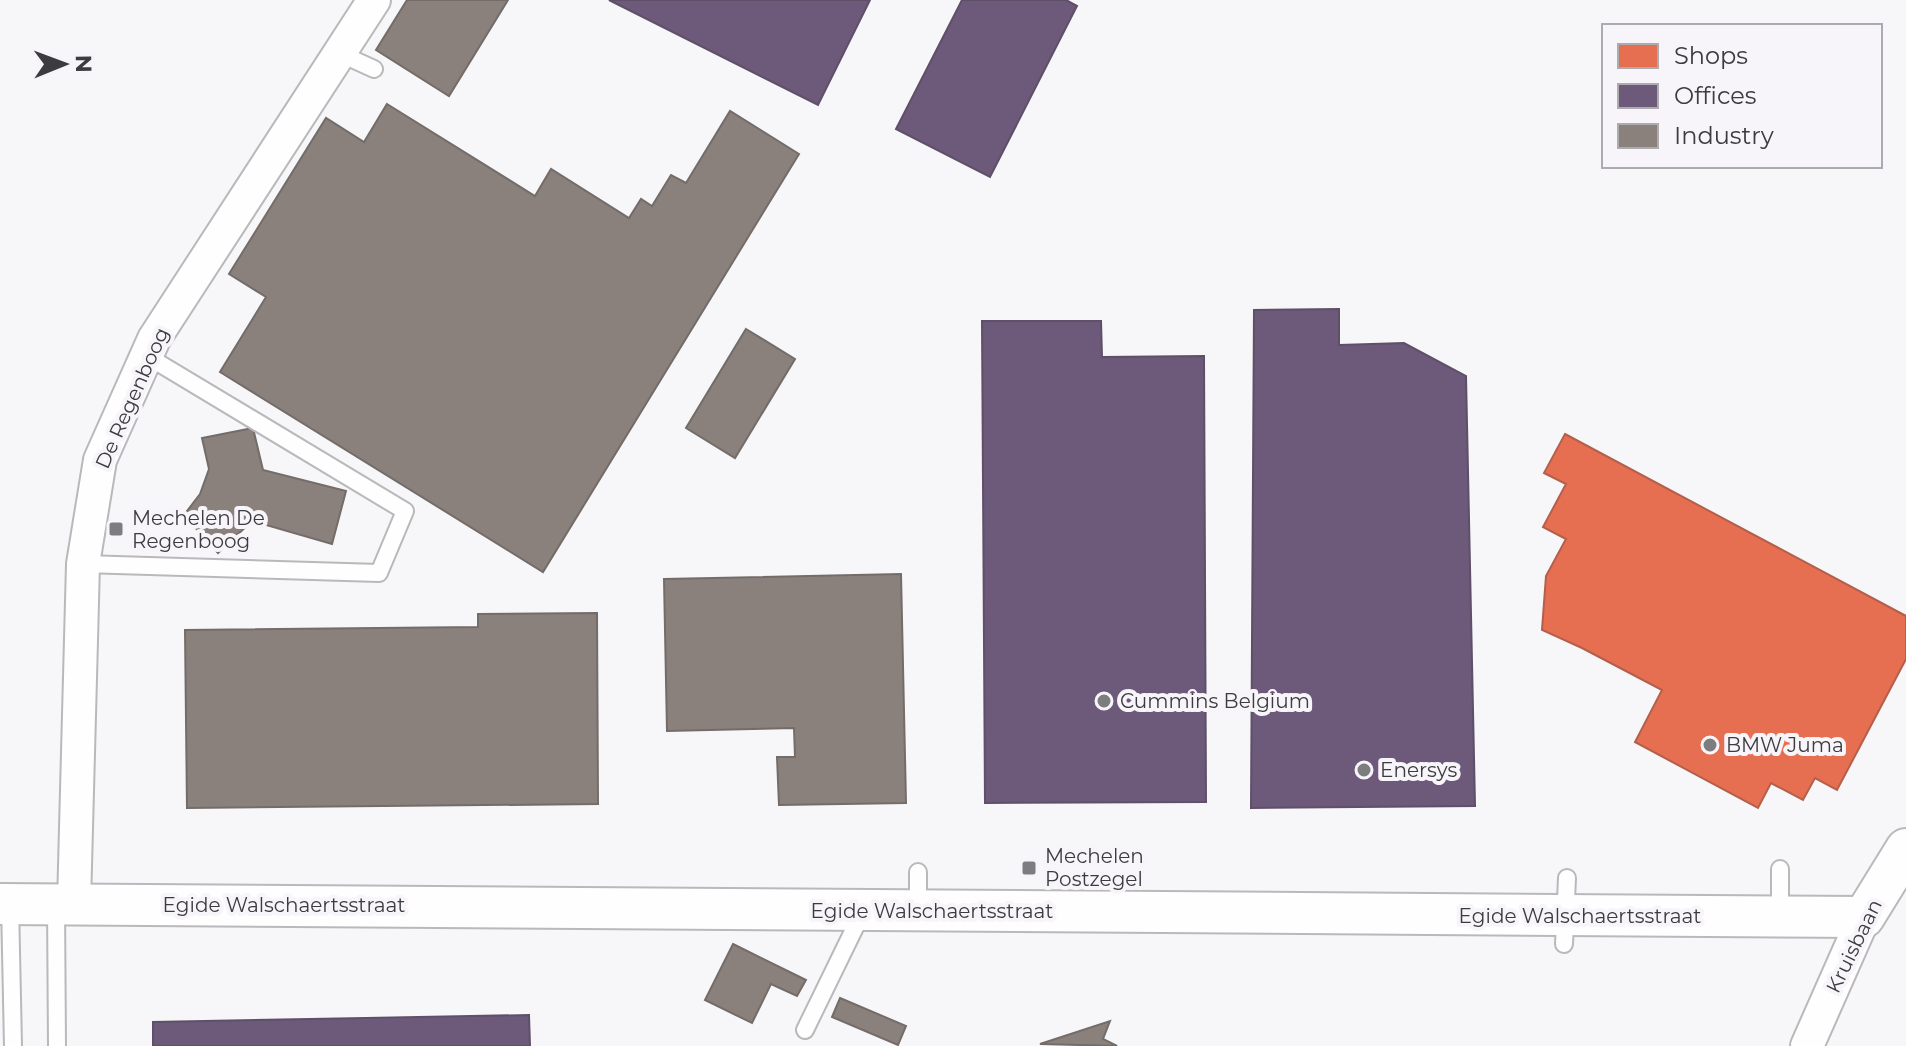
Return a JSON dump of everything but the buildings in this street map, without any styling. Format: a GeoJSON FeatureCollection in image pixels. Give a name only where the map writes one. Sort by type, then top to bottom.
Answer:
{"type":"FeatureCollection","features":[{"type":"Feature","properties":{"kind":"street","name":"De Regenboog"},"geometry":{"type":"LineString","coordinates":[[65,904],[83,564],[100,460],[154,339],[374,0]]}},
{"type":"Feature","properties":{"kind":"street","name":"Kruisbaan"},"geometry":{"type":"LineString","coordinates":[[1807,1046],[1864,917],[1906,849]]}},
{"type":"Feature","properties":{"kind":"street","name":"Egide Walschaertsstraat"},"geometry":{"type":"LineString","coordinates":[[5,904],[1566,912],[1780,918],[1864,917]]}},
{"type":"Feature","properties":{"kind":"lane"},"geometry":{"type":"LineString","coordinates":[[339,53],[374,69]]}},
{"type":"Feature","properties":{"kind":"lane"},"geometry":{"type":"LineString","coordinates":[[83,564],[379,573],[405,511],[147,356]]}},
{"type":"Feature","properties":{"kind":"lane"},"geometry":{"type":"LineString","coordinates":[[1780,869],[1780,918]]}},
{"type":"Feature","properties":{"kind":"lane"},"geometry":{"type":"LineString","coordinates":[[918,872],[918,911]]}},
{"type":"Feature","properties":{"kind":"lane"},"geometry":{"type":"LineString","coordinates":[[5,904],[13,1046]]}},
{"type":"Feature","properties":{"kind":"lane"},"geometry":{"type":"LineString","coordinates":[[57,1046],[65,904]]}},
{"type":"Feature","properties":{"kind":"lane"},"geometry":{"type":"LineString","coordinates":[[805,1030],[864,910]]}},
{"type":"Feature","properties":{"kind":"place","name":"Mechelen De Regenboog"},"geometry":{"type":"Point","coordinates":[116,529]}},
{"type":"Feature","properties":{"kind":"place","name":"Cummins Belgium"},"geometry":{"type":"Point","coordinates":[1104,701]}},
{"type":"Feature","properties":{"kind":"place","name":"BMW Juma"},"geometry":{"type":"Point","coordinates":[1710,745]}},
{"type":"Feature","properties":{"kind":"place","name":"Enersys"},"geometry":{"type":"Point","coordinates":[1364,770]}},
{"type":"Feature","properties":{"kind":"place","name":"Mechelen Postzegel"},"geometry":{"type":"Point","coordinates":[1029,868]}}]}
